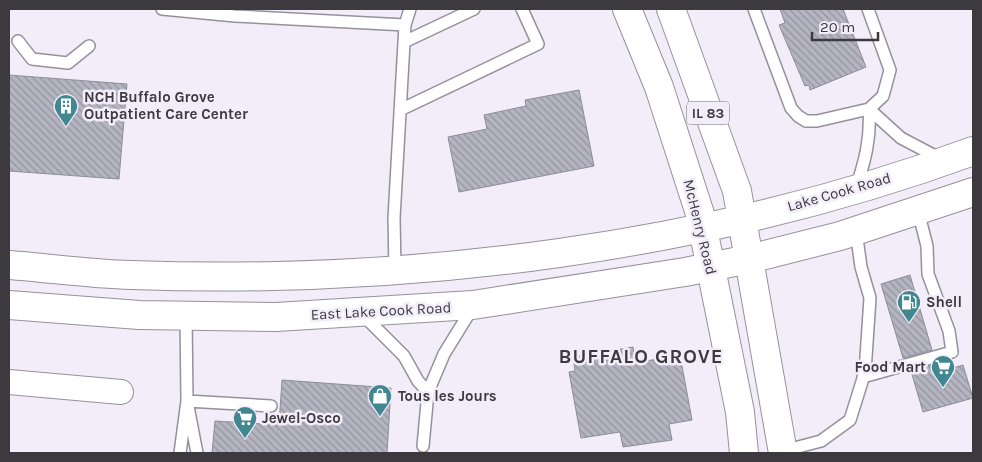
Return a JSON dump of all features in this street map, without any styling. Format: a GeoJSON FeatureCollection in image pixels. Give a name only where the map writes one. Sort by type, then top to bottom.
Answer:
{"type":"FeatureCollection","features":[{"type":"Feature","properties":{"kind":"main road","name":"McHenry Road"},"geometry":{"type":"LineString","coordinates":[[627,9],[659,87],[703,227],[740,412],[744,453]]}},
{"type":"Feature","properties":{"kind":"main road","name":"IL 83"},"geometry":{"type":"LineString","coordinates":[[671,9],[737,191],[783,452]]}},
{"type":"Feature","properties":{"kind":"main road","name":"Lake Cook Road"},"geometry":{"type":"LineString","coordinates":[[703,227],[855,189],[945,161],[973,150]]}},
{"type":"Feature","properties":{"kind":"main road"},"geometry":{"type":"LineString","coordinates":[[749,259],[856,231],[973,192]]}},
{"type":"Feature","properties":{"kind":"main road"},"geometry":{"type":"LineString","coordinates":[[9,265],[130,275],[264,276],[395,271],[523,258],[703,227]]}},
{"type":"Feature","properties":{"kind":"main road","name":"East Lake Cook Road"},"geometry":{"type":"LineString","coordinates":[[9,305],[139,315],[276,317],[361,313],[474,305],[749,259]]}},
{"type":"Feature","properties":{"kind":"street"},"geometry":{"type":"LineString","coordinates":[[9,382],[121,392]]}},
{"type":"Feature","properties":{"kind":"lane"},"geometry":{"type":"LineString","coordinates":[[162,9],[243,16],[405,25]]}},
{"type":"Feature","properties":{"kind":"lane"},"geometry":{"type":"LineString","coordinates":[[395,271],[394,218],[400,110],[405,25],[410,9]]}},
{"type":"Feature","properties":{"kind":"lane"},"geometry":{"type":"LineString","coordinates":[[404,42],[474,9]]}},
{"type":"Feature","properties":{"kind":"lane"},"geometry":{"type":"LineString","coordinates":[[400,110],[538,44],[522,9]]}},
{"type":"Feature","properties":{"kind":"lane"},"geometry":{"type":"LineString","coordinates":[[754,9],[791,108],[806,121],[818,121],[869,109],[883,96],[890,70],[868,9]]}},
{"type":"Feature","properties":{"kind":"lane"},"geometry":{"type":"LineString","coordinates":[[18,41],[32,60],[68,63],[89,46]]}},
{"type":"Feature","properties":{"kind":"lane"},"geometry":{"type":"LineString","coordinates":[[869,109],[901,138],[945,161]]}},
{"type":"Feature","properties":{"kind":"lane"},"geometry":{"type":"LineString","coordinates":[[855,189],[868,150],[870,133],[869,109]]}},
{"type":"Feature","properties":{"kind":"lane"},"geometry":{"type":"LineString","coordinates":[[863,376],[952,352],[949,331],[928,274],[927,246],[918,211]]}},
{"type":"Feature","properties":{"kind":"lane"},"geometry":{"type":"LineString","coordinates":[[783,452],[821,441],[850,420],[863,376],[870,298],[861,267],[856,231]]}},
{"type":"Feature","properties":{"kind":"lane"},"geometry":{"type":"LineString","coordinates":[[423,446],[428,392],[444,354],[474,305]]}},
{"type":"Feature","properties":{"kind":"lane"},"geometry":{"type":"LineString","coordinates":[[361,313],[404,356],[418,381],[428,392]]}},
{"type":"Feature","properties":{"kind":"lane"},"geometry":{"type":"LineString","coordinates":[[180,453],[186,401],[186,316]]}},
{"type":"Feature","properties":{"kind":"lane"},"geometry":{"type":"LineString","coordinates":[[186,401],[270,406]]}},
{"type":"Feature","properties":{"kind":"lane"},"geometry":{"type":"LineString","coordinates":[[186,401],[197,453]]}},
{"type":"Feature","properties":{"kind":"building"},"geometry":{"type":"Polygon","coordinates":[[[780,9],[843,9],[866,67],[810,90],[809,85],[805,86],[779,25],[785,23],[780,9]]]}},
{"type":"Feature","properties":{"kind":"building","name":"NCH Buffalo Grove Outpatient Care Center"},"geometry":{"type":"Polygon","coordinates":[[[9,75],[127,84],[119,179],[9,171],[9,75]]]}},
{"type":"Feature","properties":{"kind":"building"},"geometry":{"type":"Polygon","coordinates":[[[579,90],[594,166],[459,192],[448,137],[487,129],[484,115],[526,106],[525,100],[579,90]]]}},
{"type":"Feature","properties":{"kind":"building","name":"Shell"},"geometry":{"type":"Polygon","coordinates":[[[910,275],[932,350],[903,358],[881,284],[910,275]]]}},
{"type":"Feature","properties":{"kind":"building"},"geometry":{"type":"Polygon","coordinates":[[[633,347],[635,363],[680,355],[692,420],[669,424],[672,440],[623,447],[620,432],[581,438],[569,372],[575,371],[573,357],[633,347]]]}},
{"type":"Feature","properties":{"kind":"building","name":"Food Mart"},"geometry":{"type":"Polygon","coordinates":[[[936,364],[939,372],[963,365],[973,398],[923,412],[911,371],[936,364]]]}},
{"type":"Feature","properties":{"kind":"building"},"geometry":{"type":"Polygon","coordinates":[[[282,380],[391,388],[387,453],[212,453],[215,421],[279,425],[282,380]]]}},
{"type":"Feature","properties":{"kind":"place","name":"NCH Buffalo Grove Outpatient Care Center"},"geometry":{"type":"Point","coordinates":[66,127]}},
{"type":"Feature","properties":{"kind":"place","name":"Shell"},"geometry":{"type":"Point","coordinates":[909,323]}},
{"type":"Feature","properties":{"kind":"place","name":"Food Mart"},"geometry":{"type":"Point","coordinates":[943,388]}},
{"type":"Feature","properties":{"kind":"place","name":"Tous les Jours"},"geometry":{"type":"Point","coordinates":[380,417]}},
{"type":"Feature","properties":{"kind":"place","name":"Jewel-Osco"},"geometry":{"type":"Point","coordinates":[245,439]}},
{"type":"Feature","properties":{"kind":"district","name":"BUFFALO GROVE"},"geometry":{"type":"Point","coordinates":[641,356]}}]}
